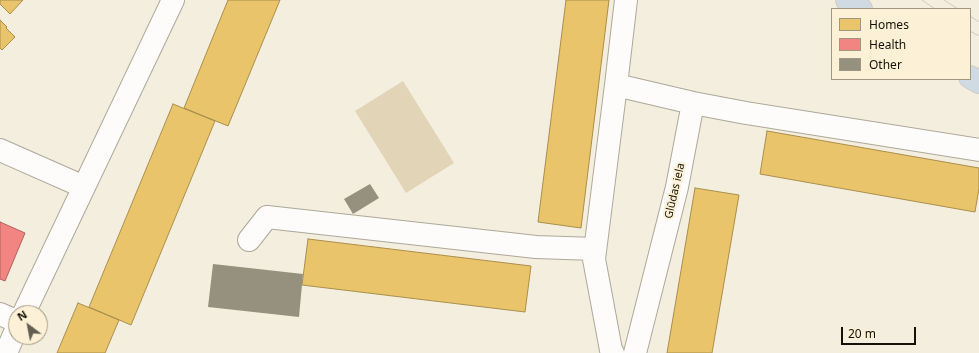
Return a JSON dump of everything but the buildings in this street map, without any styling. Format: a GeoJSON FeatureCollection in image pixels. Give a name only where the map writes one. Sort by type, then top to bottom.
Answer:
{"type":"FeatureCollection","features":[{"type":"Feature","properties":{"kind":"highway"},"geometry":{"type":"LineString","coordinates":[[847,0],[859,8]]}},
{"type":"Feature","properties":{"kind":"street"},"geometry":{"type":"LineString","coordinates":[[28,305],[173,0]]}},
{"type":"Feature","properties":{"kind":"street"},"geometry":{"type":"LineString","coordinates":[[613,353],[611,350],[594,259],[626,0]]}},
{"type":"Feature","properties":{"kind":"street"},"geometry":{"type":"LineString","coordinates":[[616,85],[746,114],[979,150]]}},
{"type":"Feature","properties":{"kind":"street","name":"Glūdas iela"},"geometry":{"type":"LineString","coordinates":[[635,353],[677,186],[693,103]]}},
{"type":"Feature","properties":{"kind":"street"},"geometry":{"type":"LineString","coordinates":[[0,150],[84,187]]}},
{"type":"Feature","properties":{"kind":"street"},"geometry":{"type":"LineString","coordinates":[[249,240],[267,217],[536,247],[595,249]]}},
{"type":"Feature","properties":{"kind":"shaded area"},"geometry":{"type":"Polygon","coordinates":[[[403,81],[454,163],[406,193],[355,111],[403,81]]]}},
{"type":"Feature","properties":{"kind":"tram line"},"geometry":{"type":"LineString","coordinates":[[922,0],[934,8]]}},
{"type":"Feature","properties":{"kind":"tram line"},"geometry":{"type":"LineString","coordinates":[[944,0],[956,8]]}},
{"type":"Feature","properties":{"kind":"tram line"},"geometry":{"type":"LineString","coordinates":[[971,17],[979,22]]}},
{"type":"Feature","properties":{"kind":"tram line"},"geometry":{"type":"LineString","coordinates":[[971,32],[979,36]]}}]}
